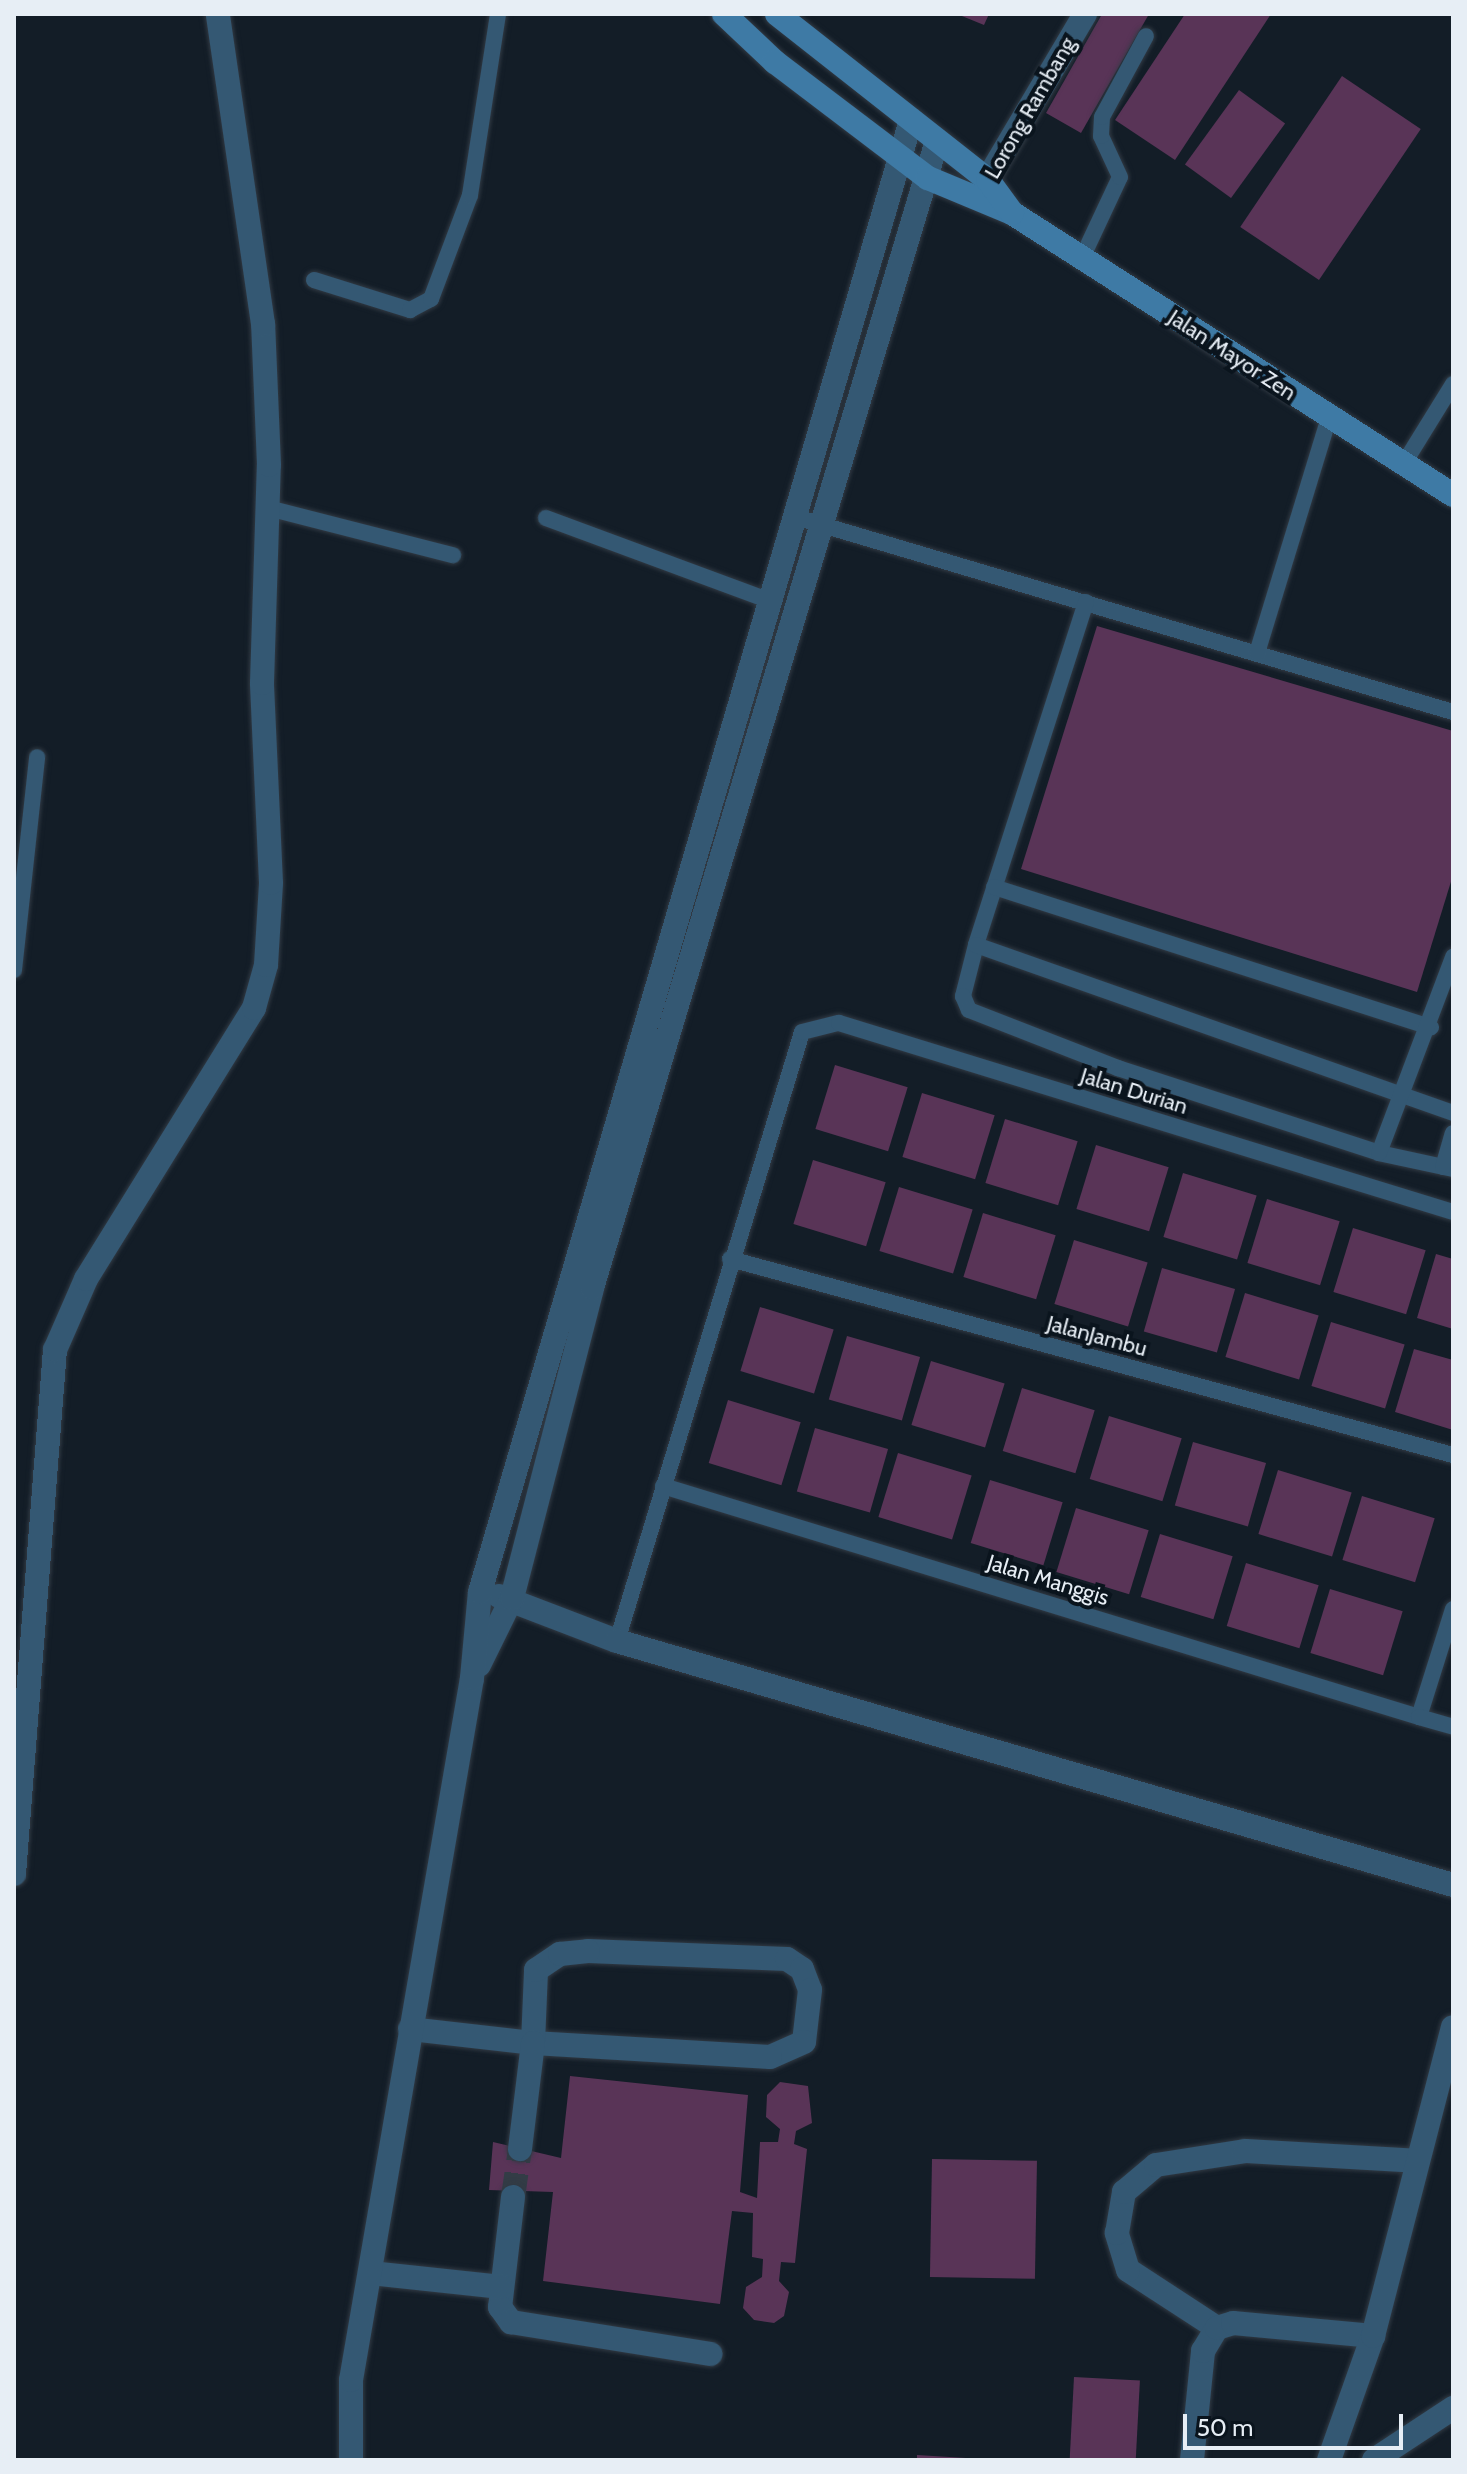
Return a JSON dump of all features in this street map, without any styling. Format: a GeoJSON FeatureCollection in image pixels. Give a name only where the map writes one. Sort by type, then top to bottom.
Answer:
{"type":"FeatureCollection","features":[{"type":"Feature","properties":{"kind":"street"},"geometry":{"type":"LineString","coordinates":[[14,1874],[55,1350],[86,1279],[254,1008],[266,965],[268,508],[263,324],[218,14]]}},
{"type":"Feature","properties":{"kind":"street","name":"Jalan Mayor Zen"},"geometry":{"type":"LineString","coordinates":[[724,14],[896,156],[928,178],[981,191]]}},
{"type":"Feature","properties":{"kind":"street","name":"Jalan Mayor Zen"},"geometry":{"type":"LineString","coordinates":[[777,14],[937,141],[981,191],[1329,418],[1453,495]]}},
{"type":"Feature","properties":{"kind":"street","name":"Lorong Rambang"},"geometry":{"type":"LineString","coordinates":[[981,191],[1085,14]]}},
{"type":"Feature","properties":{"kind":"street"},"geometry":{"type":"LineString","coordinates":[[351,2460],[351,2380],[472,1678],[480,1592],[896,156],[911,120]]}},
{"type":"Feature","properties":{"kind":"street"},"geometry":{"type":"LineString","coordinates":[[472,1678],[512,1598],[592,1288],[937,141]]}},
{"type":"Feature","properties":{"kind":"street"},"geometry":{"type":"LineString","coordinates":[[480,1592],[512,1598],[617,1641],[1453,1885]]}},
{"type":"Feature","properties":{"kind":"street"},"geometry":{"type":"LineString","coordinates":[[410,2029],[533,2043],[791,2053],[804,2042],[810,1990],[802,1969],[787,1959],[560,1954],[536,1970],[533,2043],[520,2149]]}},
{"type":"Feature","properties":{"kind":"street"},"geometry":{"type":"LineString","coordinates":[[1329,2460],[1373,2336],[1453,2027]]}},
{"type":"Feature","properties":{"kind":"street"},"geometry":{"type":"LineString","coordinates":[[1217,2328],[1128,2270],[1117,2233],[1124,2192],[1156,2165],[1245,2151],[1417,2161]]}},
{"type":"Feature","properties":{"kind":"street"},"geometry":{"type":"LineString","coordinates":[[513,2197],[500,2307],[511,2322],[710,2354]]}},
{"type":"Feature","properties":{"kind":"street"},"geometry":{"type":"LineString","coordinates":[[371,2273],[501,2287]]}},
{"type":"Feature","properties":{"kind":"street"},"geometry":{"type":"LineString","coordinates":[[1192,2460],[1203,2351],[1217,2328],[1233,2323],[1373,2336]]}},
{"type":"Feature","properties":{"kind":"street"},"geometry":{"type":"LineString","coordinates":[[1374,2460],[1453,2408]]}},
{"type":"Feature","properties":{"kind":"lane"},"geometry":{"type":"LineString","coordinates":[[314,280],[410,310],[431,299],[470,195],[498,14]]}},
{"type":"Feature","properties":{"kind":"lane"},"geometry":{"type":"LineString","coordinates":[[1082,258],[1120,177],[1101,136],[1102,117],[1146,36]]}},
{"type":"Feature","properties":{"kind":"lane"},"geometry":{"type":"LineString","coordinates":[[1403,465],[1453,384]]}},
{"type":"Feature","properties":{"kind":"lane"},"geometry":{"type":"LineString","coordinates":[[1257,653],[1329,418]]}},
{"type":"Feature","properties":{"kind":"lane"},"geometry":{"type":"LineString","coordinates":[[268,508],[453,555]]}},
{"type":"Feature","properties":{"kind":"lane"},"geometry":{"type":"LineString","coordinates":[[792,516],[1453,712]]}},
{"type":"Feature","properties":{"kind":"lane"},"geometry":{"type":"LineString","coordinates":[[546,518],[768,600]]}},
{"type":"Feature","properties":{"kind":"lane"},"geometry":{"type":"LineString","coordinates":[[1086,602],[976,945],[963,996],[969,1010],[1118,1068],[1379,1153],[1448,1168],[1453,1133]]}},
{"type":"Feature","properties":{"kind":"lane"},"geometry":{"type":"LineString","coordinates":[[14,970],[37,757]]}},
{"type":"Feature","properties":{"kind":"lane"},"geometry":{"type":"LineString","coordinates":[[994,887],[1431,1027]]}},
{"type":"Feature","properties":{"kind":"lane"},"geometry":{"type":"LineString","coordinates":[[976,945],[1403,1098],[1453,1113]]}},
{"type":"Feature","properties":{"kind":"lane"},"geometry":{"type":"LineString","coordinates":[[1379,1153],[1431,1027],[1453,957]]}},
{"type":"Feature","properties":{"kind":"lane","name":"Jalan Durian"},"geometry":{"type":"LineString","coordinates":[[730,1259],[802,1032],[839,1023],[1453,1212]]}},
{"type":"Feature","properties":{"kind":"lane"},"geometry":{"type":"LineString","coordinates":[[617,1641],[730,1259]]}},
{"type":"Feature","properties":{"kind":"lane","name":"JalanJambu"},"geometry":{"type":"LineString","coordinates":[[730,1259],[1453,1455]]}},
{"type":"Feature","properties":{"kind":"lane","name":"Jalan Manggis"},"geometry":{"type":"LineString","coordinates":[[663,1486],[1453,1727]]}},
{"type":"Feature","properties":{"kind":"lane"},"geometry":{"type":"LineString","coordinates":[[1419,1717],[1453,1609]]}},
{"type":"Feature","properties":{"kind":"building"},"geometry":{"type":"Polygon","coordinates":[[[957,14],[989,14],[984,25],[957,14]]]}},
{"type":"Feature","properties":{"kind":"building"},"geometry":{"type":"Polygon","coordinates":[[[1102,14],[1149,14],[1081,133],[1046,113],[1102,14]]]}},
{"type":"Feature","properties":{"kind":"building"},"geometry":{"type":"Polygon","coordinates":[[[1185,14],[1271,14],[1175,160],[1115,120],[1185,14]]]}},
{"type":"Feature","properties":{"kind":"building"},"geometry":{"type":"Polygon","coordinates":[[[1342,76],[1421,129],[1319,280],[1240,227],[1342,76]]]}},
{"type":"Feature","properties":{"kind":"building"},"geometry":{"type":"Polygon","coordinates":[[[1239,90],[1285,124],[1231,198],[1185,164],[1239,90]]]}},
{"type":"Feature","properties":{"kind":"building"},"geometry":{"type":"Polygon","coordinates":[[[1097,626],[1453,731],[1453,875],[1417,992],[1021,869],[1097,626]]]}},
{"type":"Feature","properties":{"kind":"building"},"geometry":{"type":"Polygon","coordinates":[[[835,1065],[908,1087],[888,1151],[815,1129],[835,1065]]]}},
{"type":"Feature","properties":{"kind":"building"},"geometry":{"type":"Polygon","coordinates":[[[922,1093],[995,1115],[975,1179],[902,1157],[922,1093]]]}},
{"type":"Feature","properties":{"kind":"building"},"geometry":{"type":"Polygon","coordinates":[[[1005,1119],[1078,1141],[1058,1205],[985,1183],[1005,1119]]]}},
{"type":"Feature","properties":{"kind":"building"},"geometry":{"type":"Polygon","coordinates":[[[1096,1145],[1169,1167],[1149,1231],[1076,1209],[1096,1145]]]}},
{"type":"Feature","properties":{"kind":"building"},"geometry":{"type":"Polygon","coordinates":[[[813,1160],[886,1182],[866,1246],[793,1224],[813,1160]]]}},
{"type":"Feature","properties":{"kind":"building"},"geometry":{"type":"Polygon","coordinates":[[[1183,1173],[1257,1196],[1237,1260],[1163,1237],[1183,1173]]]}},
{"type":"Feature","properties":{"kind":"building"},"geometry":{"type":"Polygon","coordinates":[[[899,1187],[973,1210],[953,1274],[879,1251],[899,1187]]]}},
{"type":"Feature","properties":{"kind":"building"},"geometry":{"type":"Polygon","coordinates":[[[1267,1199],[1340,1221],[1320,1285],[1247,1263],[1267,1199]]]}},
{"type":"Feature","properties":{"kind":"building"},"geometry":{"type":"Polygon","coordinates":[[[983,1213],[1056,1235],[1036,1299],[963,1277],[983,1213]]]}},
{"type":"Feature","properties":{"kind":"building"},"geometry":{"type":"Polygon","coordinates":[[[1353,1228],[1426,1250],[1406,1314],[1333,1292],[1353,1228]]]}},
{"type":"Feature","properties":{"kind":"building"},"geometry":{"type":"Polygon","coordinates":[[[1074,1240],[1148,1263],[1128,1327],[1054,1304],[1074,1240]]]}},
{"type":"Feature","properties":{"kind":"building"},"geometry":{"type":"Polygon","coordinates":[[[1436,1254],[1453,1259],[1453,1329],[1417,1318],[1436,1254]]]}},
{"type":"Feature","properties":{"kind":"building"},"geometry":{"type":"Polygon","coordinates":[[[1162,1268],[1235,1289],[1217,1352],[1144,1331],[1162,1268]]]}},
{"type":"Feature","properties":{"kind":"building"},"geometry":{"type":"Polygon","coordinates":[[[1245,1293],[1319,1316],[1299,1380],[1225,1357],[1245,1293]]]}},
{"type":"Feature","properties":{"kind":"building"},"geometry":{"type":"Polygon","coordinates":[[[760,1307],[834,1330],[814,1394],[740,1371],[760,1307]]]}},
{"type":"Feature","properties":{"kind":"building"},"geometry":{"type":"Polygon","coordinates":[[[1331,1322],[1405,1345],[1385,1409],[1311,1386],[1331,1322]]]}},
{"type":"Feature","properties":{"kind":"building"},"geometry":{"type":"Polygon","coordinates":[[[847,1336],[920,1357],[902,1420],[829,1399],[847,1336]]]}},
{"type":"Feature","properties":{"kind":"building"},"geometry":{"type":"Polygon","coordinates":[[[1414,1349],[1453,1360],[1453,1430],[1395,1412],[1414,1349]]]}},
{"type":"Feature","properties":{"kind":"building"},"geometry":{"type":"Polygon","coordinates":[[[931,1361],[1005,1384],[985,1448],[911,1425],[931,1361]]]}},
{"type":"Feature","properties":{"kind":"building"},"geometry":{"type":"Polygon","coordinates":[[[1022,1388],[1095,1410],[1075,1473],[1003,1451],[1022,1388]]]}},
{"type":"Feature","properties":{"kind":"building"},"geometry":{"type":"Polygon","coordinates":[[[728,1400],[801,1422],[781,1485],[709,1463],[728,1400]]]}},
{"type":"Feature","properties":{"kind":"building"},"geometry":{"type":"Polygon","coordinates":[[[1109,1416],[1182,1438],[1162,1501],[1090,1479],[1109,1416]]]}},
{"type":"Feature","properties":{"kind":"building"},"geometry":{"type":"Polygon","coordinates":[[[815,1428],[888,1449],[870,1512],[797,1491],[815,1428]]]}},
{"type":"Feature","properties":{"kind":"building"},"geometry":{"type":"Polygon","coordinates":[[[1193,1442],[1266,1463],[1248,1526],[1175,1505],[1193,1442]]]}},
{"type":"Feature","properties":{"kind":"building"},"geometry":{"type":"Polygon","coordinates":[[[898,1453],[972,1476],[952,1540],[878,1517],[898,1453]]]}},
{"type":"Feature","properties":{"kind":"building"},"geometry":{"type":"Polygon","coordinates":[[[1278,1470],[1352,1493],[1332,1557],[1258,1534],[1278,1470]]]}},
{"type":"Feature","properties":{"kind":"building"},"geometry":{"type":"Polygon","coordinates":[[[990,1480],[1063,1502],[1043,1565],[971,1543],[990,1480]]]}},
{"type":"Feature","properties":{"kind":"building"},"geometry":{"type":"Polygon","coordinates":[[[1362,1496],[1435,1518],[1415,1582],[1342,1560],[1362,1496]]]}},
{"type":"Feature","properties":{"kind":"building"},"geometry":{"type":"Polygon","coordinates":[[[1076,1508],[1149,1530],[1129,1594],[1056,1572],[1076,1508]]]}},
{"type":"Feature","properties":{"kind":"building"},"geometry":{"type":"Polygon","coordinates":[[[1160,1534],[1233,1556],[1213,1619],[1141,1597],[1160,1534]]]}},
{"type":"Feature","properties":{"kind":"building"},"geometry":{"type":"Polygon","coordinates":[[[1246,1563],[1319,1585],[1299,1648],[1227,1626],[1246,1563]]]}},
{"type":"Feature","properties":{"kind":"building"},"geometry":{"type":"Polygon","coordinates":[[[1330,1589],[1403,1611],[1383,1675],[1310,1653],[1330,1589]]]}},
{"type":"Feature","properties":{"kind":"building"},"geometry":{"type":"Polygon","coordinates":[[[570,2076],[748,2095],[740,2192],[757,2198],[760,2142],[778,2142],[780,2129],[766,2117],[767,2095],[780,2082],[808,2086],[812,2123],[796,2131],[794,2144],[807,2149],[795,2263],[781,2262],[779,2281],[789,2292],[784,2316],[774,2323],[754,2320],[743,2308],[746,2287],[762,2277],[763,2259],[752,2257],[753,2213],[732,2211],[720,2304],[543,2281],[553,2192],[489,2190],[493,2142],[561,2158],[570,2076]]]}},
{"type":"Feature","properties":{"kind":"building"},"geometry":{"type":"Polygon","coordinates":[[[932,2159],[1037,2161],[1035,2279],[930,2277],[932,2159]]]}},
{"type":"Feature","properties":{"kind":"building"},"geometry":{"type":"Polygon","coordinates":[[[1074,2377],[1140,2380],[1136,2460],[1070,2460],[1074,2377]]]}},
{"type":"Feature","properties":{"kind":"building"},"geometry":{"type":"Polygon","coordinates":[[[917,2455],[966,2458],[966,2460],[917,2460],[917,2455]]]}},
{"type":"Feature","properties":{"kind":"tunnel"},"geometry":{"type":"LineString","coordinates":[[513,2197],[520,2149]]}}]}
